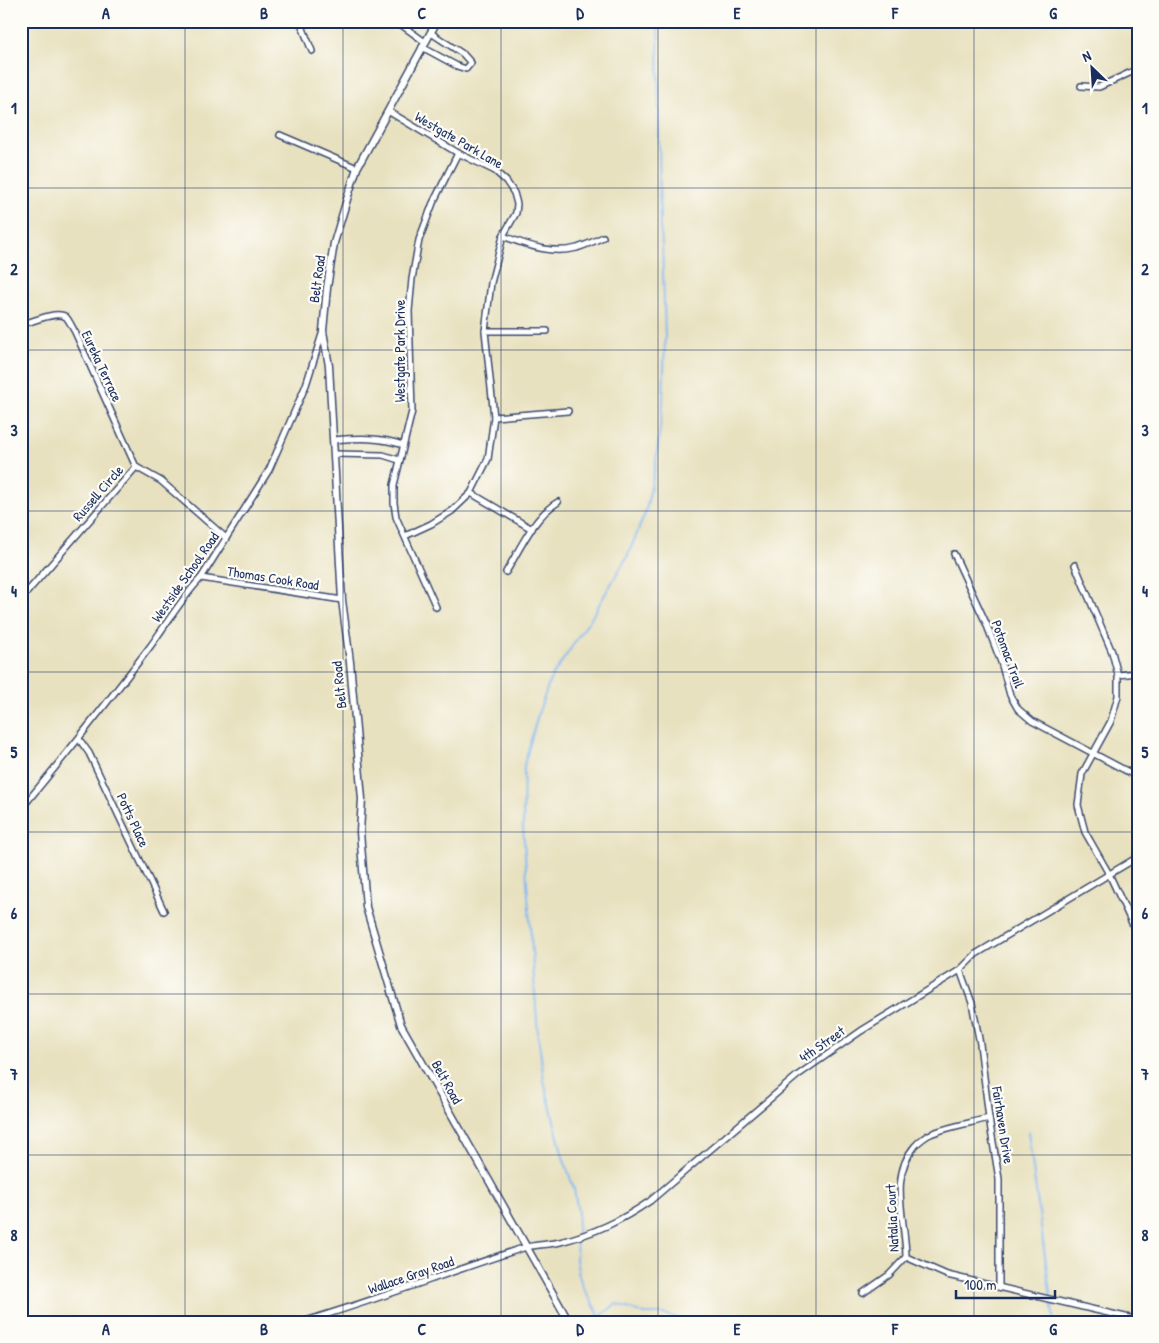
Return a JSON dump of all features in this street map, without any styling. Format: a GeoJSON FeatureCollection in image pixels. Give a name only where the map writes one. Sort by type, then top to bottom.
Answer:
{"type":"FeatureCollection","features":[{"type":"Feature","properties":{"kind":"street"},"geometry":{"type":"LineString","coordinates":[[300,21],[312,52]]}},
{"type":"Feature","properties":{"kind":"street"},"geometry":{"type":"LineString","coordinates":[[396,21],[424,45],[466,70],[471,63],[463,54],[430,34]]}},
{"type":"Feature","properties":{"kind":"street","name":"Belt Road"},"geometry":{"type":"LineString","coordinates":[[437,21],[357,168],[334,243],[323,331],[329,366],[342,600],[350,662],[362,798],[360,832],[366,907],[401,1025],[569,1322]]}},
{"type":"Feature","properties":{"kind":"street"},"geometry":{"type":"LineString","coordinates":[[1081,86],[1099,87],[1138,69]]}},
{"type":"Feature","properties":{"kind":"street","name":"Westgate Park Lane"},"geometry":{"type":"LineString","coordinates":[[388,111],[458,153],[494,171],[506,181],[514,193],[517,204],[516,213],[503,236],[491,282],[485,332],[494,417],[488,459],[471,493],[452,511],[431,524],[405,536]]}},
{"type":"Feature","properties":{"kind":"street"},"geometry":{"type":"LineString","coordinates":[[280,135],[357,168]]}},
{"type":"Feature","properties":{"kind":"street","name":"Westgate Park Drive"},"geometry":{"type":"LineString","coordinates":[[436,607],[396,517],[394,484],[412,411],[408,310],[419,240],[433,203],[458,153]]}},
{"type":"Feature","properties":{"kind":"street"},"geometry":{"type":"LineString","coordinates":[[503,236],[530,246],[555,251],[578,248],[603,237]]}},
{"type":"Feature","properties":{"kind":"street","name":"Eureka Terrace"},"geometry":{"type":"LineString","coordinates":[[21,325],[45,317],[60,315],[66,318],[75,332],[136,467]]}},
{"type":"Feature","properties":{"kind":"street","name":"Westside School Road"},"geometry":{"type":"LineString","coordinates":[[21,809],[79,739],[190,589],[201,578],[269,470],[306,384],[323,331]]}},
{"type":"Feature","properties":{"kind":"street"},"geometry":{"type":"LineString","coordinates":[[485,332],[547,331]]}},
{"type":"Feature","properties":{"kind":"street"},"geometry":{"type":"LineString","coordinates":[[494,417],[568,411]]}},
{"type":"Feature","properties":{"kind":"street"},"geometry":{"type":"LineString","coordinates":[[334,440],[374,438],[389,440],[403,445]]}},
{"type":"Feature","properties":{"kind":"street"},"geometry":{"type":"LineString","coordinates":[[334,454],[383,455],[400,460]]}},
{"type":"Feature","properties":{"kind":"street","name":"Russell Circle"},"geometry":{"type":"LineString","coordinates":[[21,599],[136,467],[161,481],[226,538]]}},
{"type":"Feature","properties":{"kind":"street"},"geometry":{"type":"LineString","coordinates":[[471,493],[532,529]]}},
{"type":"Feature","properties":{"kind":"street"},"geometry":{"type":"LineString","coordinates":[[506,572],[532,529],[550,507],[558,502]]}},
{"type":"Feature","properties":{"kind":"street","name":"Potomac Trail"},"geometry":{"type":"LineString","coordinates":[[954,554],[986,623],[1001,662],[1010,695],[1018,709],[1032,721],[1138,777]]}},
{"type":"Feature","properties":{"kind":"street"},"geometry":{"type":"LineString","coordinates":[[1075,565],[1112,652],[1118,676],[1118,696],[1110,721],[1082,774],[1078,805],[1085,832],[1109,874],[1138,936]]}},
{"type":"Feature","properties":{"kind":"street","name":"Thomas Cook Road"},"geometry":{"type":"LineString","coordinates":[[201,578],[342,600]]}},
{"type":"Feature","properties":{"kind":"street"},"geometry":{"type":"LineString","coordinates":[[1118,676],[1138,673]]}},
{"type":"Feature","properties":{"kind":"street","name":"Potts Place"},"geometry":{"type":"LineString","coordinates":[[79,739],[89,753],[164,911]]}},
{"type":"Feature","properties":{"kind":"street","name":"4th Street"},"geometry":{"type":"LineString","coordinates":[[526,1247],[559,1242],[626,1218],[650,1201],[798,1075],[861,1031],[960,970],[976,954],[1138,857]]}},
{"type":"Feature","properties":{"kind":"street","name":"Fairhaven Drive"},"geometry":{"type":"LineString","coordinates":[[960,970],[972,1002],[1000,1179],[999,1286]]}},
{"type":"Feature","properties":{"kind":"street","name":"Natalia Court"},"geometry":{"type":"LineString","coordinates":[[863,1293],[889,1275],[906,1257],[900,1181],[908,1154],[918,1143],[932,1133],[989,1118]]}},
{"type":"Feature","properties":{"kind":"street","name":"Wallace Gray Road"},"geometry":{"type":"LineString","coordinates":[[302,1322],[396,1293],[526,1247]]}},
{"type":"Feature","properties":{"kind":"street"},"geometry":{"type":"LineString","coordinates":[[906,1257],[947,1275],[1138,1320]]}},
{"type":"Feature","properties":{"kind":"waterway"},"geometry":{"type":"LineString","coordinates":[[598,1318],[598,1313],[579,1276],[576,1260],[578,1212],[574,1189],[563,1157],[544,1081],[538,1034],[523,827],[524,765],[539,711],[551,678],[593,615],[628,555],[646,511],[656,461],[663,404],[665,337],[660,227],[658,21]]}},
{"type":"Feature","properties":{"kind":"waterway"},"geometry":{"type":"LineString","coordinates":[[1028,1132],[1054,1322]]}},
{"type":"Feature","properties":{"kind":"waterway"},"geometry":{"type":"LineString","coordinates":[[582,1322],[598,1318],[616,1304],[645,1314],[664,1314],[692,1322]]}}]}
